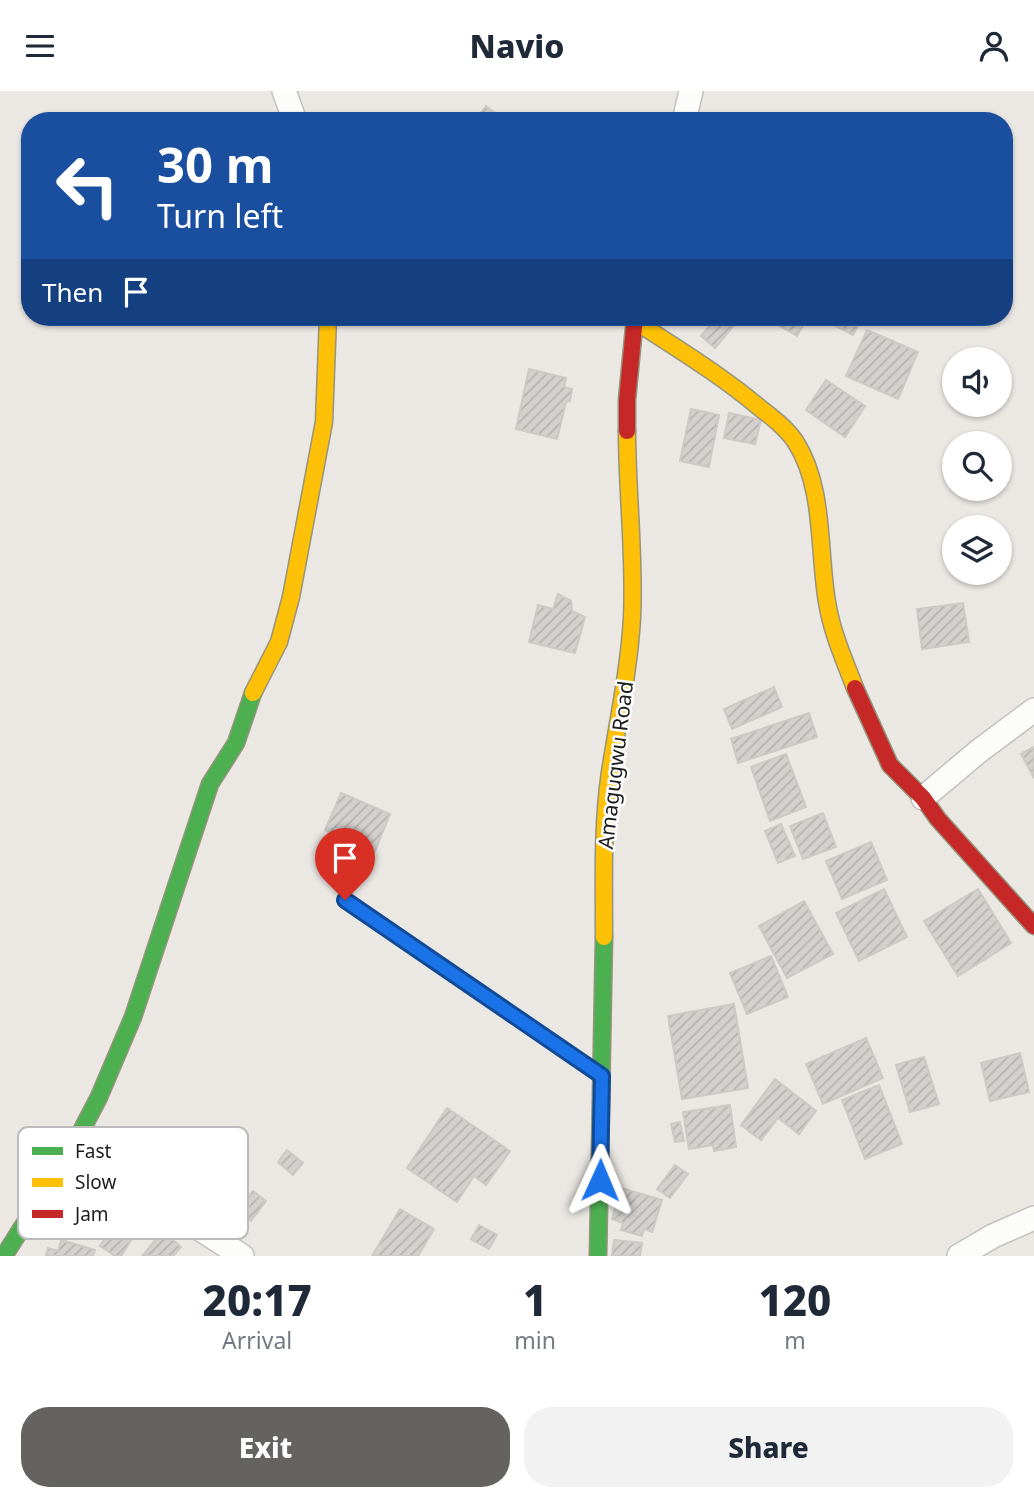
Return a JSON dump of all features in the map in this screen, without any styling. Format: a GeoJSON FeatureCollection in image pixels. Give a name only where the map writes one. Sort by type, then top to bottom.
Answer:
{"type":"FeatureCollection","features":[{"type":"Feature","properties":{"kind":"street"},"geometry":{"type":"LineString","coordinates":[[284,91],[292,112]]}},
{"type":"Feature","properties":{"kind":"street"},"geometry":{"type":"LineString","coordinates":[[686,112],[691,91]]}},
{"type":"Feature","properties":{"kind":"street"},"geometry":{"type":"LineString","coordinates":[[83,1127],[133,1017],[210,784],[236,743],[253,693],[279,642],[291,597],[324,422],[328,326]]}},
{"type":"Feature","properties":{"kind":"street","name":"Amagugwu Road"},"geometry":{"type":"LineString","coordinates":[[597,1256],[606,812],[615,736],[628,670],[632,616],[632,546],[626,485],[626,400],[632,326]]}},
{"type":"Feature","properties":{"kind":"street"},"geometry":{"type":"LineString","coordinates":[[645,326],[738,389],[783,427],[794,442],[807,465],[814,496],[827,602],[835,639],[886,757],[903,780],[923,799],[1034,926]]}},
{"type":"Feature","properties":{"kind":"street"},"geometry":{"type":"LineString","coordinates":[[923,799],[979,751],[1034,710]]}},
{"type":"Feature","properties":{"kind":"street"},"geometry":{"type":"LineString","coordinates":[[959,1256],[1034,1217]]}},
{"type":"Feature","properties":{"kind":"street"},"geometry":{"type":"LineString","coordinates":[[5,1256],[18,1235]]}},
{"type":"Feature","properties":{"kind":"street"},"geometry":{"type":"LineString","coordinates":[[216,1239],[242,1256]]}},
{"type":"Feature","properties":{"kind":"lane"},"geometry":{"type":"LineString","coordinates":[[345,900],[602,1076]]}},
{"type":"Feature","properties":{"kind":"building"},"geometry":{"type":"Polygon","coordinates":[[[486,106],[494,112],[481,112],[486,106]]]}},
{"type":"Feature","properties":{"kind":"building"},"geometry":{"type":"Polygon","coordinates":[[[709,326],[733,326],[715,348],[701,336],[709,326]]]}},
{"type":"Feature","properties":{"kind":"building"},"geometry":{"type":"Polygon","coordinates":[[[780,326],[803,326],[797,336],[780,326]]]}},
{"type":"Feature","properties":{"kind":"building"},"geometry":{"type":"Polygon","coordinates":[[[836,326],[858,326],[853,335],[836,326]]]}},
{"type":"Feature","properties":{"kind":"building"},"geometry":{"type":"Polygon","coordinates":[[[867,330],[918,352],[898,399],[846,376],[867,330]]]}},
{"type":"Feature","properties":{"kind":"building"},"geometry":{"type":"Polygon","coordinates":[[[529,369],[566,378],[564,387],[572,389],[557,439],[516,429],[529,369]]]}},
{"type":"Feature","properties":{"kind":"building"},"geometry":{"type":"Polygon","coordinates":[[[826,380],[865,406],[845,437],[806,410],[826,380]]]}},
{"type":"Feature","properties":{"kind":"building"},"geometry":{"type":"Polygon","coordinates":[[[691,409],[719,415],[709,467],[680,461],[691,409]]]}},
{"type":"Feature","properties":{"kind":"building"},"geometry":{"type":"Polygon","coordinates":[[[729,413],[761,420],[755,444],[724,438],[729,413]]]}},
{"type":"Feature","properties":{"kind":"building"},"geometry":{"type":"Polygon","coordinates":[[[558,594],[571,601],[572,611],[585,617],[575,653],[529,642],[538,605],[553,609],[558,594]]]}},
{"type":"Feature","properties":{"kind":"building"},"geometry":{"type":"Polygon","coordinates":[[[963,603],[969,642],[922,649],[917,609],[963,603]]]}},
{"type":"Feature","properties":{"kind":"building"},"geometry":{"type":"Polygon","coordinates":[[[774,687],[782,707],[732,729],[724,709],[774,687]]]}},
{"type":"Feature","properties":{"kind":"building"},"geometry":{"type":"Polygon","coordinates":[[[809,713],[817,737],[738,763],[731,739],[809,713]]]}},
{"type":"Feature","properties":{"kind":"building"},"geometry":{"type":"Polygon","coordinates":[[[1034,747],[1034,778],[1021,754],[1034,747]]]}},
{"type":"Feature","properties":{"kind":"building"},"geometry":{"type":"Polygon","coordinates":[[[786,754],[806,807],[770,821],[751,767],[786,754]]]}},
{"type":"Feature","properties":{"kind":"building"},"geometry":{"type":"Polygon","coordinates":[[[341,793],[390,814],[371,861],[353,853],[348,863],[335,858],[338,850],[327,845],[332,833],[325,830],[341,793]]]}},
{"type":"Feature","properties":{"kind":"building"},"geometry":{"type":"Polygon","coordinates":[[[823,813],[836,847],[803,859],[790,826],[823,813]]]}},
{"type":"Feature","properties":{"kind":"building"},"geometry":{"type":"Polygon","coordinates":[[[781,824],[795,856],[778,863],[765,831],[781,824]]]}},
{"type":"Feature","properties":{"kind":"building"},"geometry":{"type":"Polygon","coordinates":[[[871,842],[887,880],[842,899],[826,861],[871,842]]]}},
{"type":"Feature","properties":{"kind":"building"},"geometry":{"type":"Polygon","coordinates":[[[884,889],[907,937],[859,961],[836,913],[884,889]]]}},
{"type":"Feature","properties":{"kind":"building"},"geometry":{"type":"Polygon","coordinates":[[[978,889],[1011,943],[958,976],[924,921],[978,889]]]}},
{"type":"Feature","properties":{"kind":"building"},"geometry":{"type":"Polygon","coordinates":[[[804,901],[833,954],[787,978],[759,926],[804,901]]]}},
{"type":"Feature","properties":{"kind":"building"},"geometry":{"type":"Polygon","coordinates":[[[771,956],[788,997],[747,1014],[730,973],[771,956]]]}},
{"type":"Feature","properties":{"kind":"building"},"geometry":{"type":"Polygon","coordinates":[[[734,1004],[748,1088],[682,1099],[668,1016],[734,1004]]]}},
{"type":"Feature","properties":{"kind":"building"},"geometry":{"type":"Polygon","coordinates":[[[866,1038],[883,1078],[823,1104],[806,1064],[866,1038]]]}},
{"type":"Feature","properties":{"kind":"building"},"geometry":{"type":"Polygon","coordinates":[[[1020,1053],[1029,1092],[990,1101],[981,1063],[1020,1053]]]}},
{"type":"Feature","properties":{"kind":"building"},"geometry":{"type":"Polygon","coordinates":[[[924,1057],[939,1104],[910,1112],[896,1065],[924,1057]]]}},
{"type":"Feature","properties":{"kind":"building"},"geometry":{"type":"Polygon","coordinates":[[[775,1079],[816,1111],[799,1134],[778,1118],[761,1140],[741,1125],[775,1079]]]}},
{"type":"Feature","properties":{"kind":"building"},"geometry":{"type":"Polygon","coordinates":[[[879,1085],[902,1144],[865,1159],[842,1100],[879,1085]]]}},
{"type":"Feature","properties":{"kind":"building"},"geometry":{"type":"Polygon","coordinates":[[[730,1105],[736,1147],[714,1151],[713,1145],[689,1149],[683,1112],[730,1105]]]}},
{"type":"Feature","properties":{"kind":"building"},"geometry":{"type":"Polygon","coordinates":[[[447,1108],[510,1151],[486,1185],[474,1176],[457,1202],[407,1168],[447,1108]]]}},
{"type":"Feature","properties":{"kind":"building"},"geometry":{"type":"Polygon","coordinates":[[[680,1122],[684,1141],[675,1142],[671,1124],[680,1122]]]}},
{"type":"Feature","properties":{"kind":"building"},"geometry":{"type":"Polygon","coordinates":[[[287,1150],[303,1163],[293,1175],[278,1162],[287,1150]]]}},
{"type":"Feature","properties":{"kind":"building"},"geometry":{"type":"Polygon","coordinates":[[[675,1165],[688,1174],[670,1198],[657,1189],[675,1165]]]}},
{"type":"Feature","properties":{"kind":"building"},"geometry":{"type":"Polygon","coordinates":[[[621,1188],[662,1200],[652,1232],[644,1229],[642,1236],[621,1230],[623,1223],[612,1219],[621,1188]]]}},
{"type":"Feature","properties":{"kind":"building"},"geometry":{"type":"Polygon","coordinates":[[[253,1191],[266,1201],[251,1221],[248,1219],[248,1197],[253,1191]]]}},
{"type":"Feature","properties":{"kind":"building"},"geometry":{"type":"Polygon","coordinates":[[[400,1209],[434,1229],[418,1256],[372,1256],[400,1209]]]}},
{"type":"Feature","properties":{"kind":"building"},"geometry":{"type":"Polygon","coordinates":[[[479,1225],[497,1235],[489,1249],[471,1239],[479,1225]]]}},
{"type":"Feature","properties":{"kind":"building"},"geometry":{"type":"Polygon","coordinates":[[[105,1239],[132,1239],[121,1256],[115,1256],[100,1246],[105,1239]]]}},
{"type":"Feature","properties":{"kind":"building"},"geometry":{"type":"Polygon","coordinates":[[[156,1239],[172,1239],[181,1247],[173,1256],[142,1256],[156,1239]]]}},
{"type":"Feature","properties":{"kind":"building"},"geometry":{"type":"Polygon","coordinates":[[[61,1240],[95,1250],[93,1256],[46,1256],[48,1248],[58,1251],[61,1240]]]}},
{"type":"Feature","properties":{"kind":"building"},"geometry":{"type":"Polygon","coordinates":[[[614,1240],[642,1243],[640,1256],[612,1256],[614,1240]]]}},
{"type":"Feature","properties":{"kind":"traffic: fast"},"geometry":{"type":"LineString","coordinates":[[83,1127],[133,1017],[210,784],[236,743],[253,693]]}},
{"type":"Feature","properties":{"kind":"traffic: fast"},"geometry":{"type":"LineString","coordinates":[[598,1256],[604,937]]}},
{"type":"Feature","properties":{"kind":"traffic: fast"},"geometry":{"type":"LineString","coordinates":[[4,1256],[18,1234]]}},
{"type":"Feature","properties":{"kind":"traffic: slow"},"geometry":{"type":"LineString","coordinates":[[253,693],[279,642],[291,597],[324,422],[328,326]]}},
{"type":"Feature","properties":{"kind":"traffic: slow"},"geometry":{"type":"LineString","coordinates":[[643,326],[729,384],[779,423],[795,441],[805,459],[816,498],[829,613],[855,688]]}},
{"type":"Feature","properties":{"kind":"traffic: slow"},"geometry":{"type":"LineString","coordinates":[[604,937],[607,792],[626,676],[632,618],[627,431]]}},
{"type":"Feature","properties":{"kind":"traffic: jam"},"geometry":{"type":"LineString","coordinates":[[627,431],[627,400],[634,326]]}},
{"type":"Feature","properties":{"kind":"traffic: jam"},"geometry":{"type":"LineString","coordinates":[[855,688],[890,765],[923,798],[938,819],[1034,926]]}},
{"type":"Feature","properties":{"kind":"route"},"geometry":{"type":"LineString","coordinates":[[345,900],[602,1076],[600,1180]]}}]}
